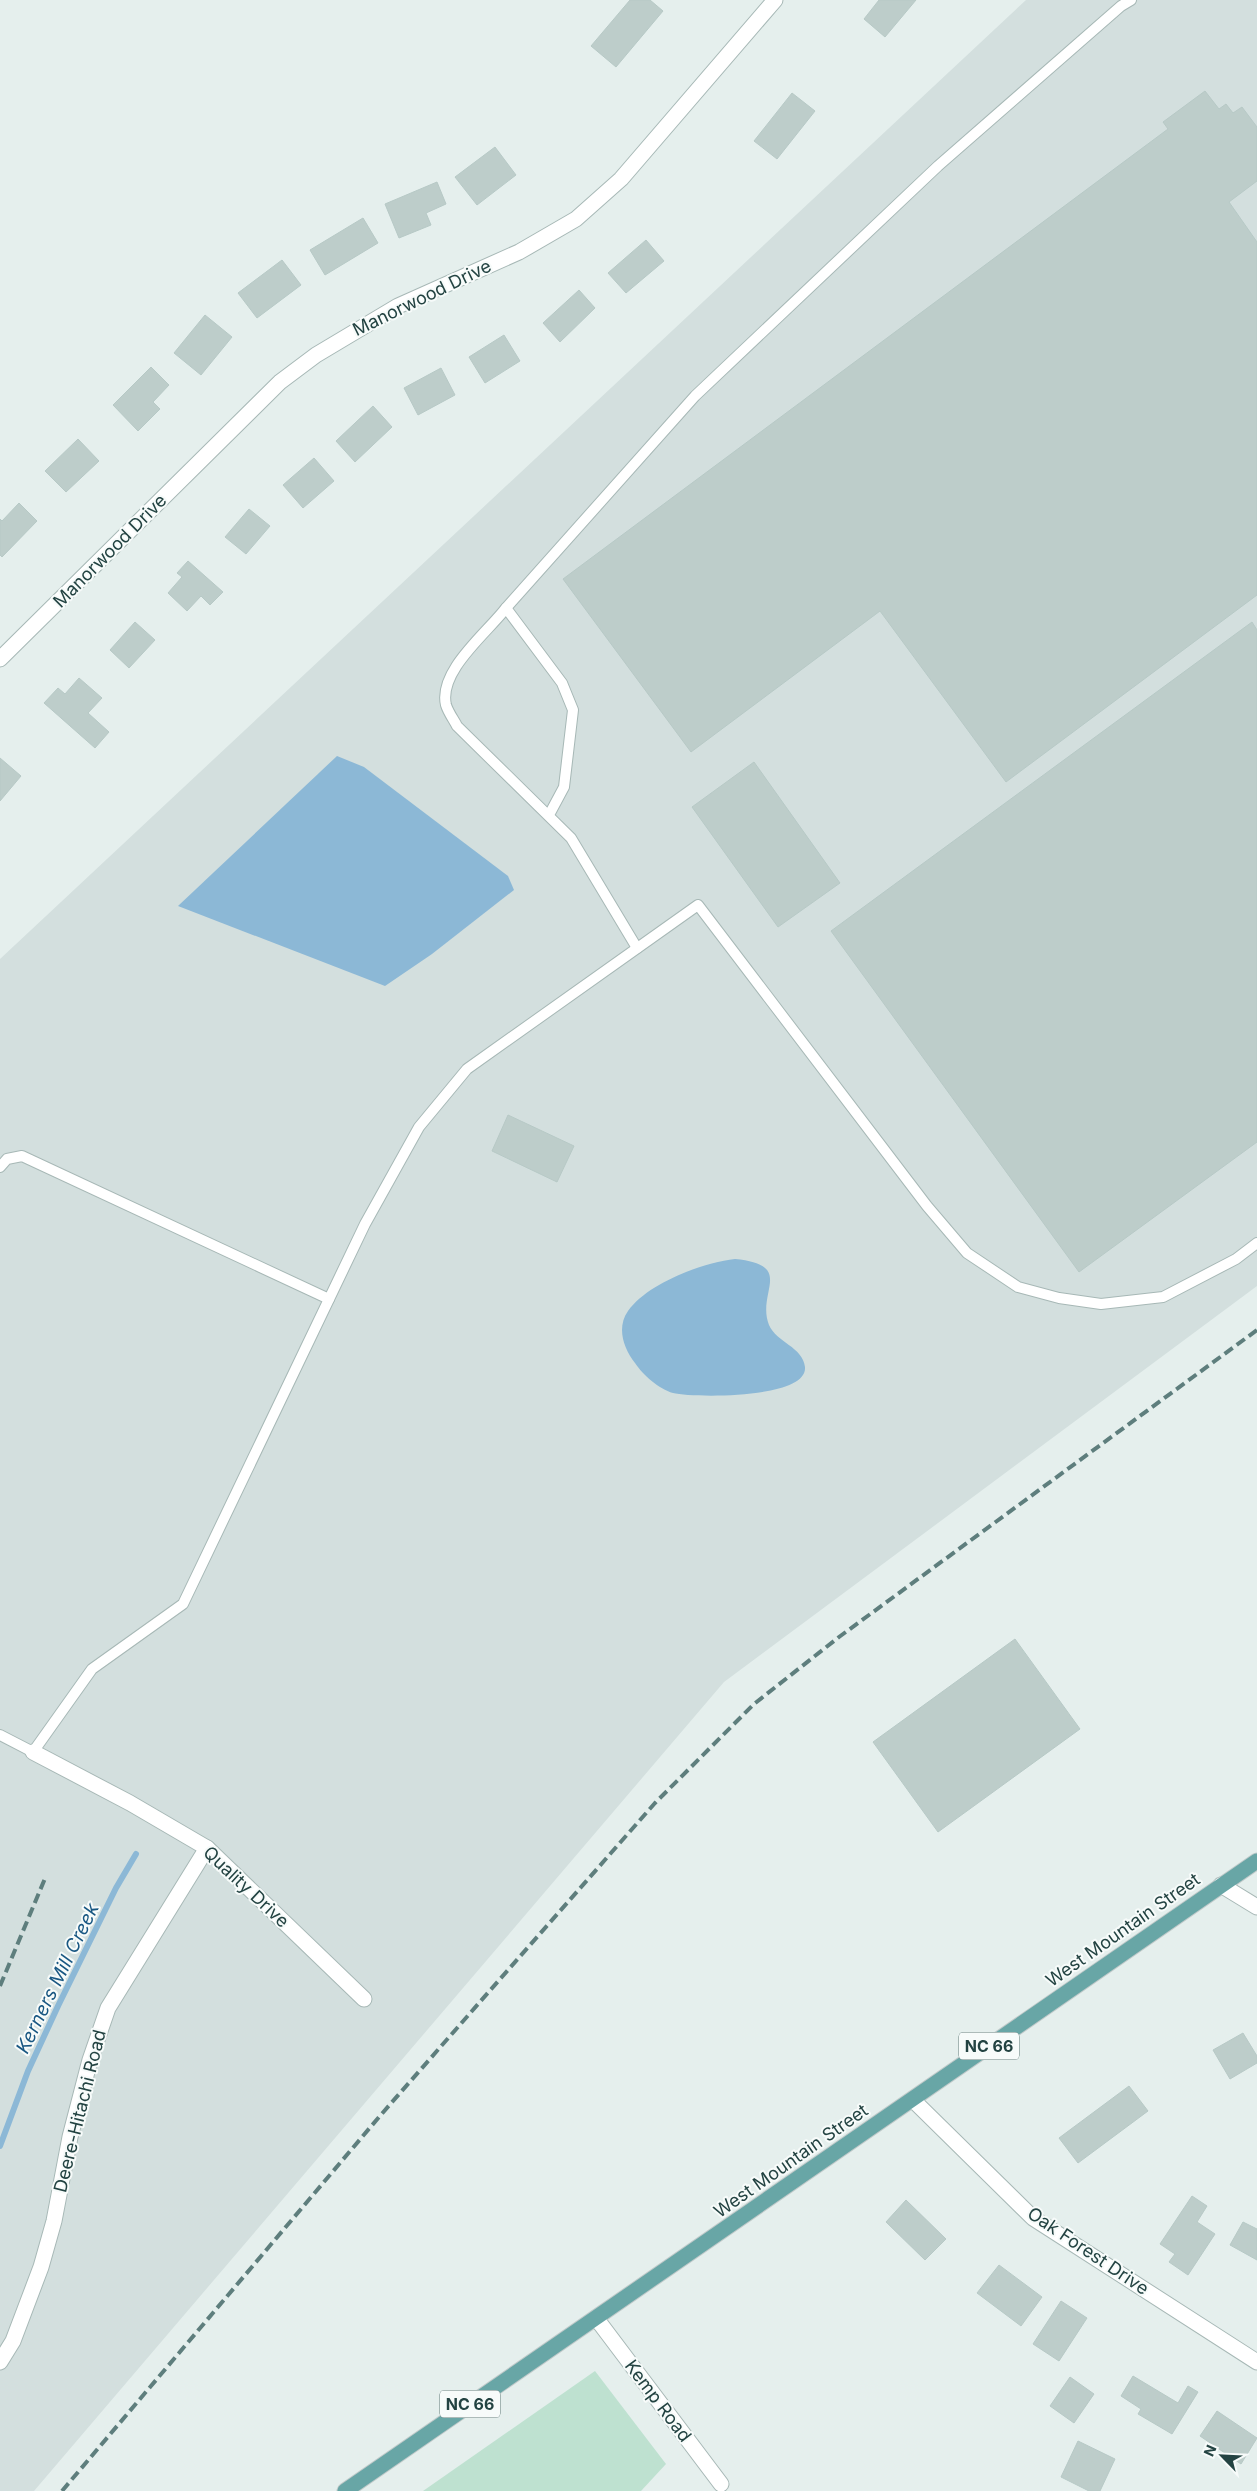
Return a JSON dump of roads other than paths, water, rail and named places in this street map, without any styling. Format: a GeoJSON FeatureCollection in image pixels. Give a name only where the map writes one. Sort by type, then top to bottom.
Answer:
{"type":"FeatureCollection","features":[{"type":"Feature","properties":{"kind":"main road","name":"West Mountain Street"},"geometry":{"type":"LineString","coordinates":[[345,2491],[1257,1861]]}},
{"type":"Feature","properties":{"kind":"street","name":"Manorwood Drive"},"geometry":{"type":"LineString","coordinates":[[0,659],[287,377],[324,350],[398,306],[519,252],[576,219],[621,179],[775,0]]}},
{"type":"Feature","properties":{"kind":"street","name":"Quality Drive"},"geometry":{"type":"LineString","coordinates":[[33,1752],[207,1848],[364,1998]]}},
{"type":"Feature","properties":{"kind":"street","name":"Deere-Hitachi Road"},"geometry":{"type":"LineString","coordinates":[[0,2362],[13,2341],[40,2267],[54,2221],[70,2137],[90,2060],[108,2008],[207,1848]]}},
{"type":"Feature","properties":{"kind":"street"},"geometry":{"type":"LineString","coordinates":[[1221,1885],[1257,1907]]}},
{"type":"Feature","properties":{"kind":"street","name":"Oak Forest Drive"},"geometry":{"type":"LineString","coordinates":[[912,2100],[1033,2218],[1257,2362]]}},
{"type":"Feature","properties":{"kind":"street","name":"Kemp Road"},"geometry":{"type":"LineString","coordinates":[[596,2318],[721,2484]]}},
{"type":"Feature","properties":{"kind":"lane"},"geometry":{"type":"LineString","coordinates":[[637,948],[572,838],[457,726],[446,705],[447,689],[451,676],[460,660],[695,396],[938,166],[1121,6],[1131,0]]}},
{"type":"Feature","properties":{"kind":"lane"},"geometry":{"type":"LineString","coordinates":[[506,608],[562,683],[573,710],[564,787],[549,815]]}},
{"type":"Feature","properties":{"kind":"lane"},"geometry":{"type":"LineString","coordinates":[[0,1735],[33,1752],[92,1669],[183,1604],[365,1224],[419,1127],[467,1069],[698,905],[927,1206],[967,1253],[1018,1287],[1059,1298],[1101,1304],[1163,1297],[1236,1259],[1257,1243]]}},
{"type":"Feature","properties":{"kind":"lane"},"geometry":{"type":"LineString","coordinates":[[0,1167],[7,1159],[22,1156],[329,1299]]}},
{"type":"Feature","properties":{"kind":"water"},"geometry":{"type":"Polygon","coordinates":[[[337,756],[364,767],[508,876],[514,890],[432,954],[385,986],[178,906],[337,756]]]}},
{"type":"Feature","properties":{"kind":"water"},"geometry":{"type":"Polygon","coordinates":[[[735,1259],[753,1262],[764,1267],[769,1274],[770,1282],[766,1313],[769,1325],[777,1336],[800,1354],[805,1367],[801,1378],[789,1385],[770,1391],[748,1394],[685,1395],[673,1393],[662,1388],[642,1372],[631,1357],[623,1338],[622,1324],[624,1318],[637,1301],[662,1283],[707,1265],[735,1259]]]}},
{"type":"Feature","properties":{"kind":"waterway","name":"Kerners Mill Creek"},"geometry":{"type":"LineString","coordinates":[[0,2146],[28,2071],[58,2006],[116,1888],[136,1854]]}},
{"type":"Feature","properties":{"kind":"railway"},"geometry":{"type":"LineString","coordinates":[[62,2491],[379,2117],[479,2003],[655,1803],[754,1704],[839,1637],[1257,1330]]}},
{"type":"Feature","properties":{"kind":"railway"},"geometry":{"type":"LineString","coordinates":[[0,1986],[46,1876]]}}]}
